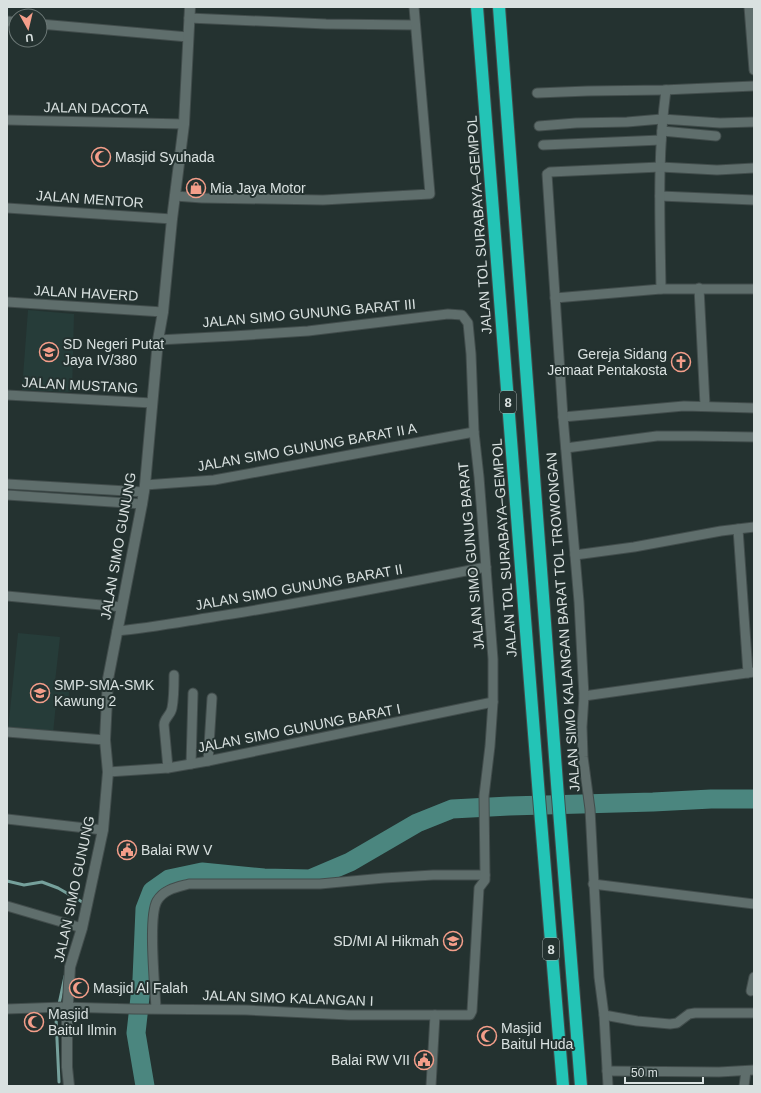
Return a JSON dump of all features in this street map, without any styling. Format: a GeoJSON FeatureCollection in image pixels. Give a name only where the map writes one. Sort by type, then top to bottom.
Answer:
{"type":"FeatureCollection","features":[{"type":"Feature","properties":{"kind":"highway","name":"JALAN TOL SURABAYA–GEMPOL"},"geometry":{"type":"LineString","coordinates":[[477,7],[563,1086]]}},
{"type":"Feature","properties":{"kind":"highway","name":"8"},"geometry":{"type":"LineString","coordinates":[[499,7],[581,1086]]}},
{"type":"Feature","properties":{"kind":"main road","name":"JALAN SIMO GUNUNG"},"geometry":{"type":"LineString","coordinates":[[69,1086],[65,1007],[70,967],[78,927],[103,830],[108,772],[106,707],[108,678],[144,489],[158,340],[184,124],[190,7]]}},
{"type":"Feature","properties":{"kind":"street"},"geometry":{"type":"LineString","coordinates":[[175,196],[202,198],[323,200],[430,194],[414,7]]}},
{"type":"Feature","properties":{"kind":"street"},"geometry":{"type":"LineString","coordinates":[[749,7],[752,18],[754,70]]}},
{"type":"Feature","properties":{"kind":"street"},"geometry":{"type":"LineString","coordinates":[[189,18],[326,24],[415,25]]}},
{"type":"Feature","properties":{"kind":"street"},"geometry":{"type":"LineString","coordinates":[[48,25],[188,37]]}},
{"type":"Feature","properties":{"kind":"street"},"geometry":{"type":"LineString","coordinates":[[537,93],[752,86]]}},
{"type":"Feature","properties":{"kind":"street"},"geometry":{"type":"LineString","coordinates":[[661,288],[660,167],[662,119],[666,90]]}},
{"type":"Feature","properties":{"kind":"street"},"geometry":{"type":"LineString","coordinates":[[539,126],[662,119],[720,124],[754,122]]}},
{"type":"Feature","properties":{"kind":"street","name":"JALAN DACOTA"},"geometry":{"type":"LineString","coordinates":[[7,120],[184,124]]}},
{"type":"Feature","properties":{"kind":"street"},"geometry":{"type":"LineString","coordinates":[[543,145],[662,135],[716,136]]}},
{"type":"Feature","properties":{"kind":"street"},"geometry":{"type":"LineString","coordinates":[[660,167],[718,170],[754,168]]}},
{"type":"Feature","properties":{"kind":"street","name":"JALAN SIMO KALANGAN BARAT TOL TROWONGAN"},"geometry":{"type":"LineString","coordinates":[[608,1086],[604,1015],[599,977],[590,808],[583,757],[582,727],[584,696],[547,176],[550,172],[660,167]]}},
{"type":"Feature","properties":{"kind":"street"},"geometry":{"type":"LineString","coordinates":[[660,196],[754,200]]}},
{"type":"Feature","properties":{"kind":"street","name":"JALAN MENTOR"},"geometry":{"type":"LineString","coordinates":[[7,208],[172,219]]}},
{"type":"Feature","properties":{"kind":"street"},"geometry":{"type":"LineString","coordinates":[[555,298],[661,288],[754,289]]}},
{"type":"Feature","properties":{"kind":"street"},"geometry":{"type":"LineString","coordinates":[[699,288],[706,405]]}},
{"type":"Feature","properties":{"kind":"street","name":"JALAN HAVERD"},"geometry":{"type":"LineString","coordinates":[[7,302],[162,312]]}},
{"type":"Feature","properties":{"kind":"street","name":"JALAN SIMO GUNUNG BARAT III"},"geometry":{"type":"LineString","coordinates":[[158,340],[308,331],[448,314],[462,315]]}},
{"type":"Feature","properties":{"kind":"street","name":"JALAN SIMO GUNUG BARAT"},"geometry":{"type":"LineString","coordinates":[[462,315],[468,323],[471,354],[474,432],[479,477],[493,659],[493,702],[490,746],[484,796]]}},
{"type":"Feature","properties":{"kind":"street","name":"JALAN MUSTANG"},"geometry":{"type":"LineString","coordinates":[[7,395],[152,403]]}},
{"type":"Feature","properties":{"kind":"street"},"geometry":{"type":"LineString","coordinates":[[563,417],[684,406],[706,405],[754,408]]}},
{"type":"Feature","properties":{"kind":"street","name":"JALAN SIMO GUNUNG BARAT II A"},"geometry":{"type":"LineString","coordinates":[[7,484],[144,489],[214,480],[474,432]]}},
{"type":"Feature","properties":{"kind":"street"},"geometry":{"type":"LineString","coordinates":[[566,448],[657,436],[754,437]]}},
{"type":"Feature","properties":{"kind":"street"},"geometry":{"type":"LineString","coordinates":[[7,495],[142,504]]}},
{"type":"Feature","properties":{"kind":"street"},"geometry":{"type":"LineString","coordinates":[[575,554],[754,527]]}},
{"type":"Feature","properties":{"kind":"street"},"geometry":{"type":"LineString","coordinates":[[584,696],[751,672],[738,529]]}},
{"type":"Feature","properties":{"kind":"street","name":"JALAN SIMO GUNUNG BARAT II"},"geometry":{"type":"LineString","coordinates":[[117,631],[373,590],[486,568]]}},
{"type":"Feature","properties":{"kind":"street"},"geometry":{"type":"LineString","coordinates":[[7,596],[122,607]]}},
{"type":"Feature","properties":{"kind":"street"},"geometry":{"type":"LineString","coordinates":[[168,768],[164,725],[165,719],[171,712],[174,675]]}},
{"type":"Feature","properties":{"kind":"street"},"geometry":{"type":"LineString","coordinates":[[191,764],[193,693]]}},
{"type":"Feature","properties":{"kind":"street"},"geometry":{"type":"LineString","coordinates":[[208,761],[212,698]]}},
{"type":"Feature","properties":{"kind":"street","name":"JALAN SIMO GUNUNG BARAT I"},"geometry":{"type":"LineString","coordinates":[[108,772],[168,768],[208,761],[493,702]]}},
{"type":"Feature","properties":{"kind":"street"},"geometry":{"type":"LineString","coordinates":[[7,732],[106,740]]}},
{"type":"Feature","properties":{"kind":"street","name":"JALAN SIMO KALANGAN I"},"geometry":{"type":"LineString","coordinates":[[7,1009],[65,1007],[134,1009],[156,1008],[246,1010],[349,1015],[470,1015],[478,888],[485,880],[484,796]]}},
{"type":"Feature","properties":{"kind":"street"},"geometry":{"type":"LineString","coordinates":[[7,819],[103,830]]}},
{"type":"Feature","properties":{"kind":"street"},"geometry":{"type":"LineString","coordinates":[[156,1008],[153,952],[153,912],[158,900],[169,890],[190,884],[320,884],[433,875],[485,876]]}},
{"type":"Feature","properties":{"kind":"street"},"geometry":{"type":"LineString","coordinates":[[593,884],[754,904]]}},
{"type":"Feature","properties":{"kind":"street"},"geometry":{"type":"LineString","coordinates":[[7,906],[78,927]]}},
{"type":"Feature","properties":{"kind":"street"},"geometry":{"type":"LineString","coordinates":[[751,991],[754,977]]}},
{"type":"Feature","properties":{"kind":"street"},"geometry":{"type":"LineString","coordinates":[[604,1015],[637,1021],[670,1024],[677,1023],[690,1014],[695,1013],[754,1013]]}},
{"type":"Feature","properties":{"kind":"street"},"geometry":{"type":"LineString","coordinates":[[431,1086],[436,1015]]}},
{"type":"Feature","properties":{"kind":"street"},"geometry":{"type":"LineString","coordinates":[[608,1071],[750,1071],[744,1086]]}},
{"type":"Feature","properties":{"kind":"shaded area","name":"SD Negeri Putat Jaya IV/380"},"geometry":{"type":"Polygon","coordinates":[[[28,310],[74,314],[72,392],[22,390],[28,310]]]}},
{"type":"Feature","properties":{"kind":"shaded area","name":"SMP-SMA-SMK Kawung 2"},"geometry":{"type":"Polygon","coordinates":[[[18,633],[60,637],[55,682],[70,683],[68,704],[56,703],[53,734],[8,730],[18,633]]]}},
{"type":"Feature","properties":{"kind":"waterway"},"geometry":{"type":"LineString","coordinates":[[145,1086],[136,1033],[142,979],[145,909],[152,891],[169,879],[202,872],[264,878],[310,879],[350,862],[417,823],[452,809],[711,799],[754,799]]}},
{"type":"Feature","properties":{"kind":"waterway"},"geometry":{"type":"LineString","coordinates":[[7,881],[24,885],[42,882],[58,888],[84,903],[83,905]]}},
{"type":"Feature","properties":{"kind":"waterway"},"geometry":{"type":"LineString","coordinates":[[59,1082],[56,1018],[65,976]]}},
{"type":"Feature","properties":{"kind":"place","name":"Masjid Syuhada"},"geometry":{"type":"Point","coordinates":[101,157]}},
{"type":"Feature","properties":{"kind":"place","name":"Mia Jaya Motor"},"geometry":{"type":"Point","coordinates":[196,188]}},
{"type":"Feature","properties":{"kind":"place","name":"SD Negeri Putat Jaya IV/380"},"geometry":{"type":"Point","coordinates":[49,352]}},
{"type":"Feature","properties":{"kind":"place","name":"Gereja Sidang Jemaat Pentakosta"},"geometry":{"type":"Point","coordinates":[681,362]}},
{"type":"Feature","properties":{"kind":"place","name":"SMP-SMA-SMK Kawung 2"},"geometry":{"type":"Point","coordinates":[40,693]}},
{"type":"Feature","properties":{"kind":"place","name":"Balai RW V"},"geometry":{"type":"Point","coordinates":[127,850]}},
{"type":"Feature","properties":{"kind":"place","name":"SD/MI Al Hikmah"},"geometry":{"type":"Point","coordinates":[453,941]}},
{"type":"Feature","properties":{"kind":"place","name":"Masjid Al Falah"},"geometry":{"type":"Point","coordinates":[79,988]}},
{"type":"Feature","properties":{"kind":"place","name":"Masjid Baitul Ilmin"},"geometry":{"type":"Point","coordinates":[34,1022]}},
{"type":"Feature","properties":{"kind":"place","name":"Masjid Baitul Huda"},"geometry":{"type":"Point","coordinates":[487,1036]}},
{"type":"Feature","properties":{"kind":"place","name":"Balai RW VII"},"geometry":{"type":"Point","coordinates":[424,1060]}}]}
